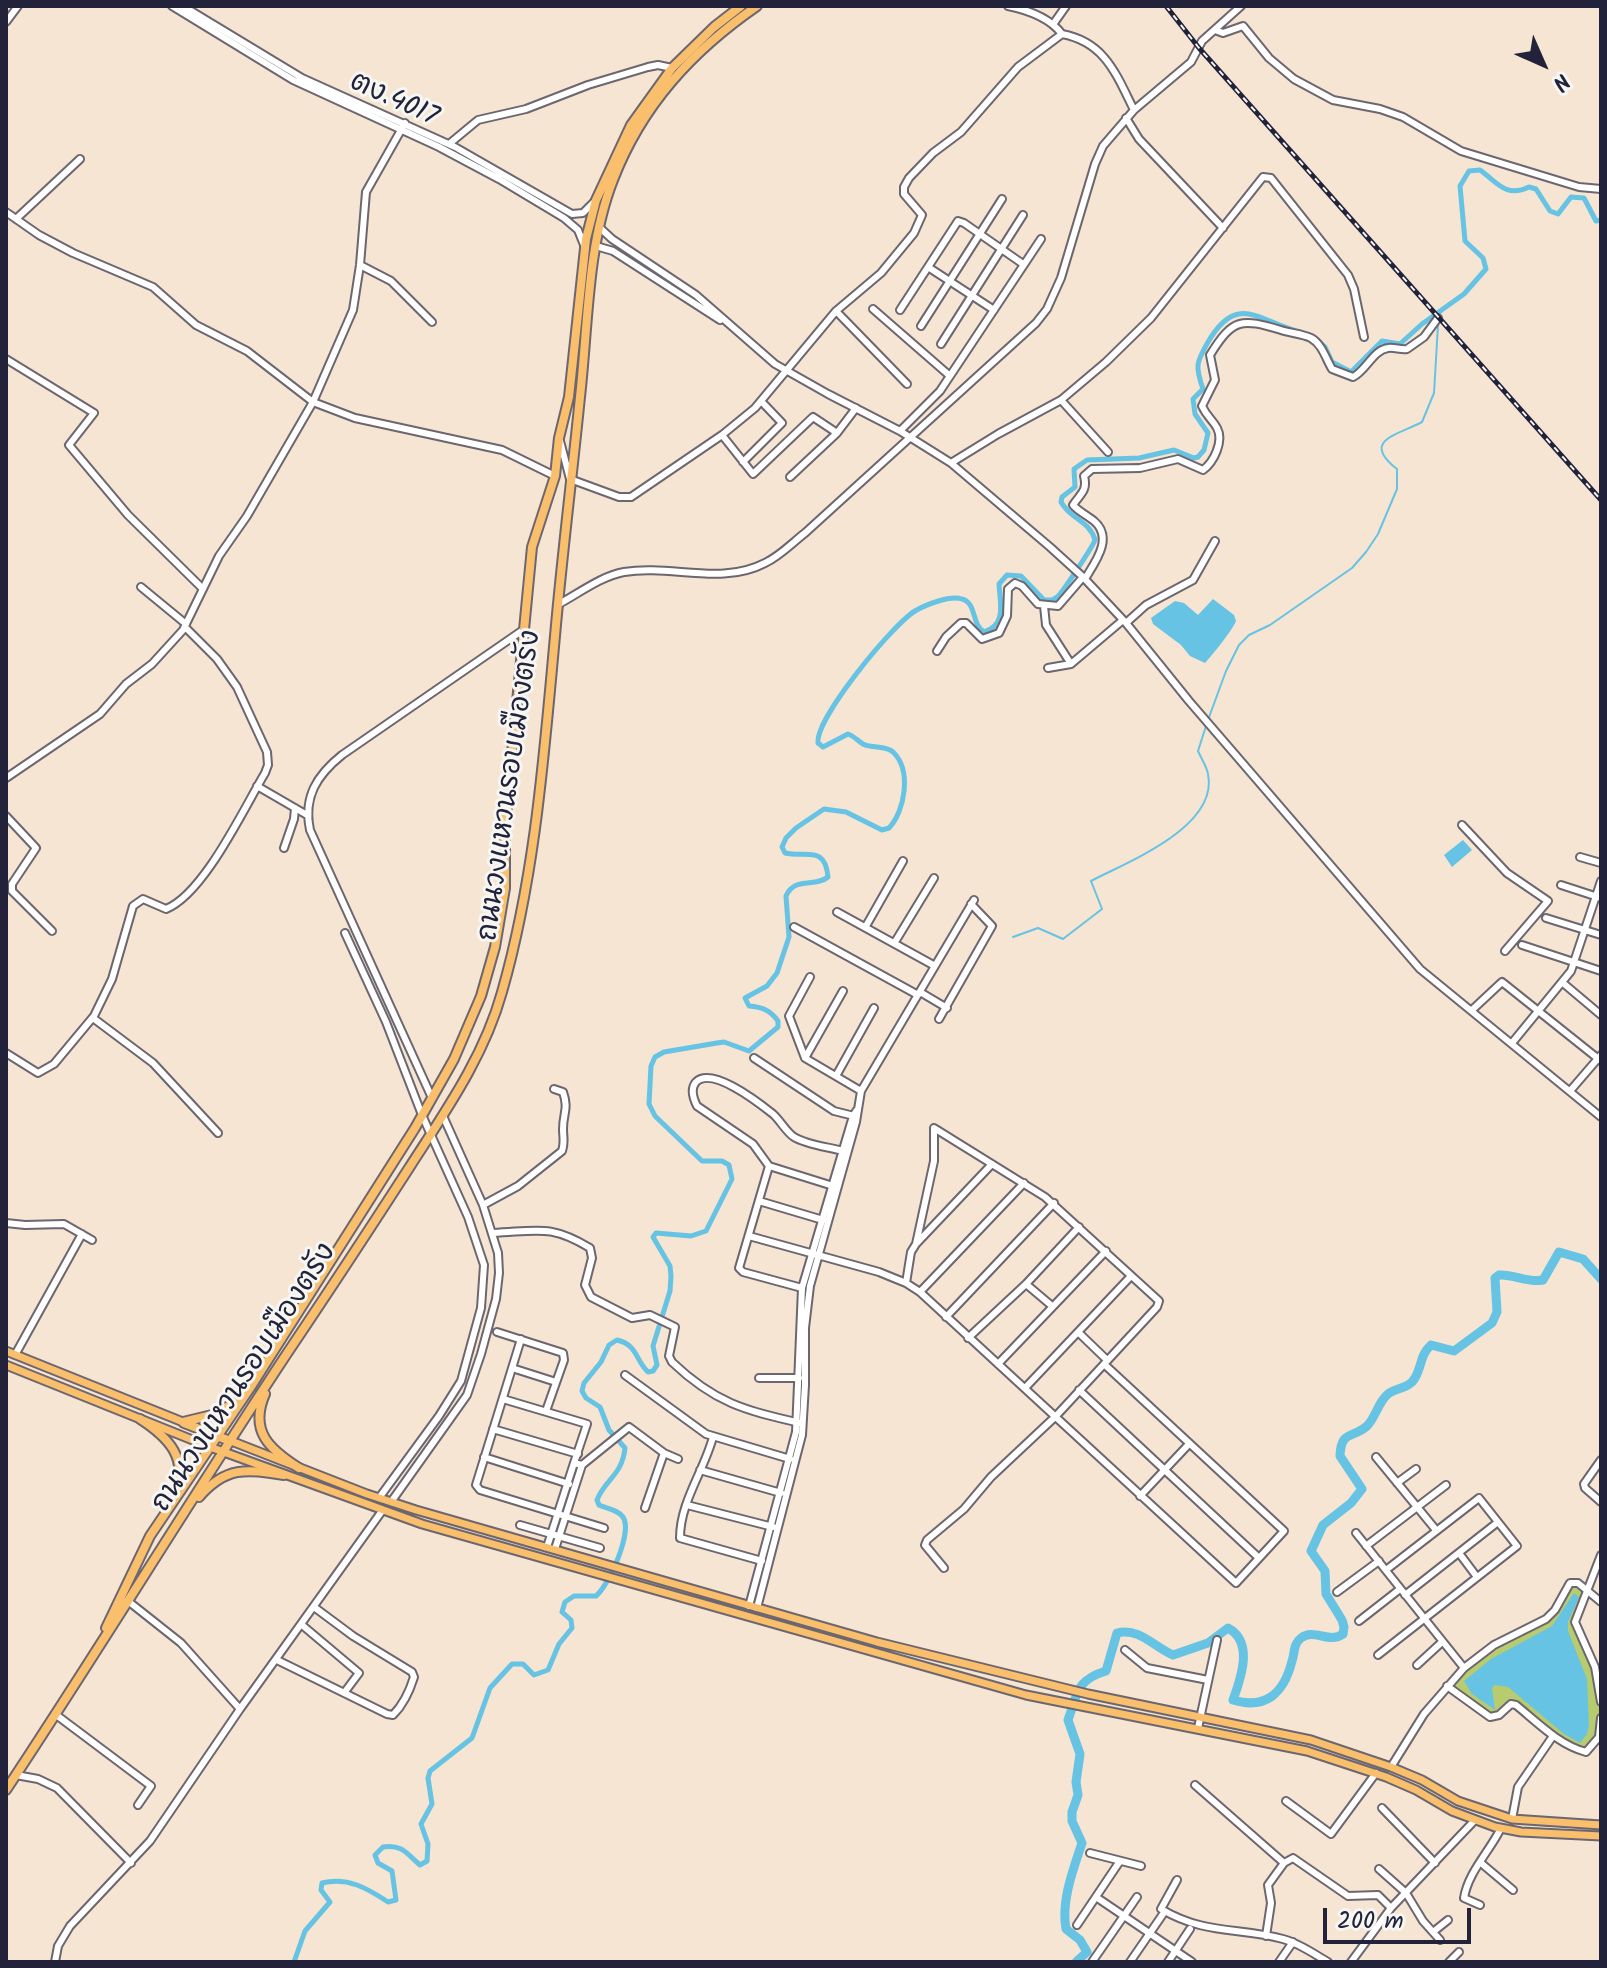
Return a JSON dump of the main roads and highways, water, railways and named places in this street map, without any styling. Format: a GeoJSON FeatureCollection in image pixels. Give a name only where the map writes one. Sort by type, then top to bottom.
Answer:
{"type":"FeatureCollection","features":[{"type":"Feature","properties":{"kind":"highway","name":"ถนนวงแหวนรอบเมืองตรัง"},"geometry":{"type":"LineString","coordinates":[[92,1658],[141,1551],[247,1392],[422,1115],[454,1059],[481,996],[495,947],[505,888],[505,826],[532,547],[555,476],[559,438],[569,397],[585,249],[596,200],[631,125],[672,68],[714,27],[741,6]]}},
{"type":"Feature","properties":{"kind":"highway","name":"ถนนวงแหวนรอบเมืองตรัง"},"geometry":{"type":"LineString","coordinates":[[6,1790],[443,1116],[485,1040],[511,961],[543,761],[570,479],[599,227],[614,177],[648,112],[677,73],[708,43],[757,6]]}},
{"type":"Feature","properties":{"kind":"highway"},"geometry":{"type":"LineString","coordinates":[[280,1365],[260,1406],[259,1425],[270,1445],[299,1468]]}},
{"type":"Feature","properties":{"kind":"highway"},"geometry":{"type":"LineString","coordinates":[[183,1422],[219,1412],[247,1392]]}},
{"type":"Feature","properties":{"kind":"highway"},"geometry":{"type":"LineString","coordinates":[[140,1419],[167,1439],[177,1459],[179,1481],[161,1520]]}},
{"type":"Feature","properties":{"kind":"highway"},"geometry":{"type":"LineString","coordinates":[[183,1422],[230,1441]]}},
{"type":"Feature","properties":{"kind":"highway"},"geometry":{"type":"LineString","coordinates":[[182,1518],[205,1490],[226,1475],[245,1470],[284,1475]]}},
{"type":"Feature","properties":{"kind":"main road"},"geometry":{"type":"LineString","coordinates":[[6,1351],[183,1422]]}},
{"type":"Feature","properties":{"kind":"main road"},"geometry":{"type":"LineString","coordinates":[[6,1365],[210,1447],[382,1511],[594,1574],[932,1670],[1084,1708],[1307,1751],[1376,1773],[1475,1820],[1501,1828],[1601,1836]]}},
{"type":"Feature","properties":{"kind":"main road"},"geometry":{"type":"LineString","coordinates":[[230,1441],[391,1502],[877,1642],[1088,1694],[1311,1740],[1391,1767],[1422,1780],[1458,1801],[1512,1819],[1601,1825]]}},
{"type":"Feature","properties":{"kind":"main road"},"geometry":{"type":"LineString","coordinates":[[379,1498],[382,1511]]}},
{"type":"Feature","properties":{"kind":"main road"},"geometry":{"type":"LineString","coordinates":[[382,1511],[391,1502]]}},
{"type":"Feature","properties":{"kind":"water"},"geometry":{"type":"Polygon","coordinates":[[[1213,599],[1234,615],[1236,621],[1205,663],[1190,656],[1181,645],[1153,624],[1151,618],[1175,601],[1184,603],[1198,615],[1213,599]]]}},
{"type":"Feature","properties":{"kind":"water"},"geometry":{"type":"Polygon","coordinates":[[[1463,840],[1472,850],[1452,867],[1444,855],[1463,840]]]}},
{"type":"Feature","properties":{"kind":"water"},"geometry":{"type":"Polygon","coordinates":[[[1574,1593],[1579,1597],[1568,1622],[1568,1631],[1587,1679],[1589,1725],[1580,1743],[1564,1734],[1508,1687],[1495,1685],[1492,1688],[1495,1710],[1472,1694],[1464,1681],[1491,1659],[1552,1626],[1574,1593]]]}},
{"type":"Feature","properties":{"kind":"waterway"},"geometry":{"type":"LineString","coordinates":[[1319,342],[1332,362],[1351,372],[1382,341],[1400,344],[1464,294],[1486,269],[1483,258],[1465,241],[1460,186],[1469,171],[1480,170],[1508,190],[1536,189],[1550,211],[1558,214],[1571,197],[1584,198],[1596,221],[1601,220]]}},
{"type":"Feature","properties":{"kind":"waterway"},"geometry":{"type":"LineString","coordinates":[[294,1962],[305,1931],[330,1902],[321,1890],[322,1883],[349,1883],[365,1888],[388,1902],[396,1900],[392,1871],[378,1863],[375,1855],[383,1847],[395,1847],[420,1865],[427,1861],[428,1844],[421,1824],[432,1804],[428,1778],[430,1771],[472,1738],[490,1688],[512,1664],[523,1664],[534,1675],[548,1670],[559,1644],[572,1628],[571,1620],[562,1612],[565,1602],[574,1596],[596,1596],[618,1558],[625,1534],[623,1517],[599,1505],[597,1500],[617,1471],[625,1448],[609,1430],[600,1407],[586,1398],[582,1391],[584,1383],[601,1362],[609,1345],[617,1340],[629,1345],[648,1372],[653,1371],[657,1365],[653,1346],[670,1291],[671,1276],[670,1266],[653,1237],[656,1233],[691,1236],[706,1231],[732,1179],[729,1165],[722,1161],[702,1161],[655,1116],[649,1104],[651,1066],[655,1057],[664,1052],[717,1043],[724,1042],[749,1051],[778,1027],[778,1021],[772,1014],[749,1006],[745,998],[767,986],[777,973],[789,937],[786,896],[790,890],[800,884],[828,877],[823,860],[819,857],[785,853],[782,847],[786,838],[824,809],[846,812],[882,830],[895,821],[902,801],[904,779],[903,769],[893,752],[863,744],[848,734],[823,747],[818,743],[820,731],[841,694],[890,634],[919,609],[944,599],[962,599],[970,605],[977,624],[984,632],[999,619],[999,584],[1007,575],[1021,576],[1044,600],[1057,597],[1095,540],[1089,528],[1061,502],[1062,497],[1075,487],[1074,469],[1087,460],[1139,458],[1174,450],[1198,457],[1204,450],[1208,433],[1195,414],[1193,399],[1203,389],[1199,360],[1219,327],[1229,318],[1249,314],[1300,332]]}},
{"type":"Feature","properties":{"kind":"waterway"},"geometry":{"type":"LineString","coordinates":[[1208,720],[1239,645],[1249,635],[1270,625],[1352,568],[1378,534],[1397,489],[1397,469],[1386,459],[1382,445],[1394,435],[1422,422],[1434,393],[1438,325]]}},
{"type":"Feature","properties":{"kind":"waterway"},"geometry":{"type":"LineString","coordinates":[[1013,937],[1038,928],[1063,939],[1102,909],[1091,881],[1147,853],[1185,826],[1208,793],[1207,771],[1198,751],[1206,726]]}},
{"type":"Feature","properties":{"kind":"waterway"},"geometry":{"type":"LineString","coordinates":[[1076,1962],[1087,1952],[1080,1940],[1066,1929],[1065,1918],[1069,1886],[1082,1843],[1072,1821],[1078,1795],[1076,1782],[1080,1754],[1068,1720],[1083,1683],[1106,1671],[1117,1633],[1139,1635],[1173,1655],[1208,1643],[1228,1628],[1236,1634],[1243,1651],[1242,1671],[1233,1700],[1255,1703],[1272,1696],[1289,1672],[1298,1640],[1306,1635],[1338,1637],[1343,1634],[1342,1620],[1326,1594],[1325,1571],[1311,1551],[1323,1525],[1351,1503],[1362,1489],[1340,1456],[1345,1439],[1367,1426],[1388,1394],[1412,1382],[1431,1345],[1454,1351],[1492,1323],[1497,1312],[1495,1278],[1499,1275],[1543,1280],[1559,1252],[1583,1259],[1601,1279]]}},
{"type":"Feature","properties":{"kind":"railway"},"geometry":{"type":"LineString","coordinates":[[1166,6],[1199,48],[1601,500]]}}]}
